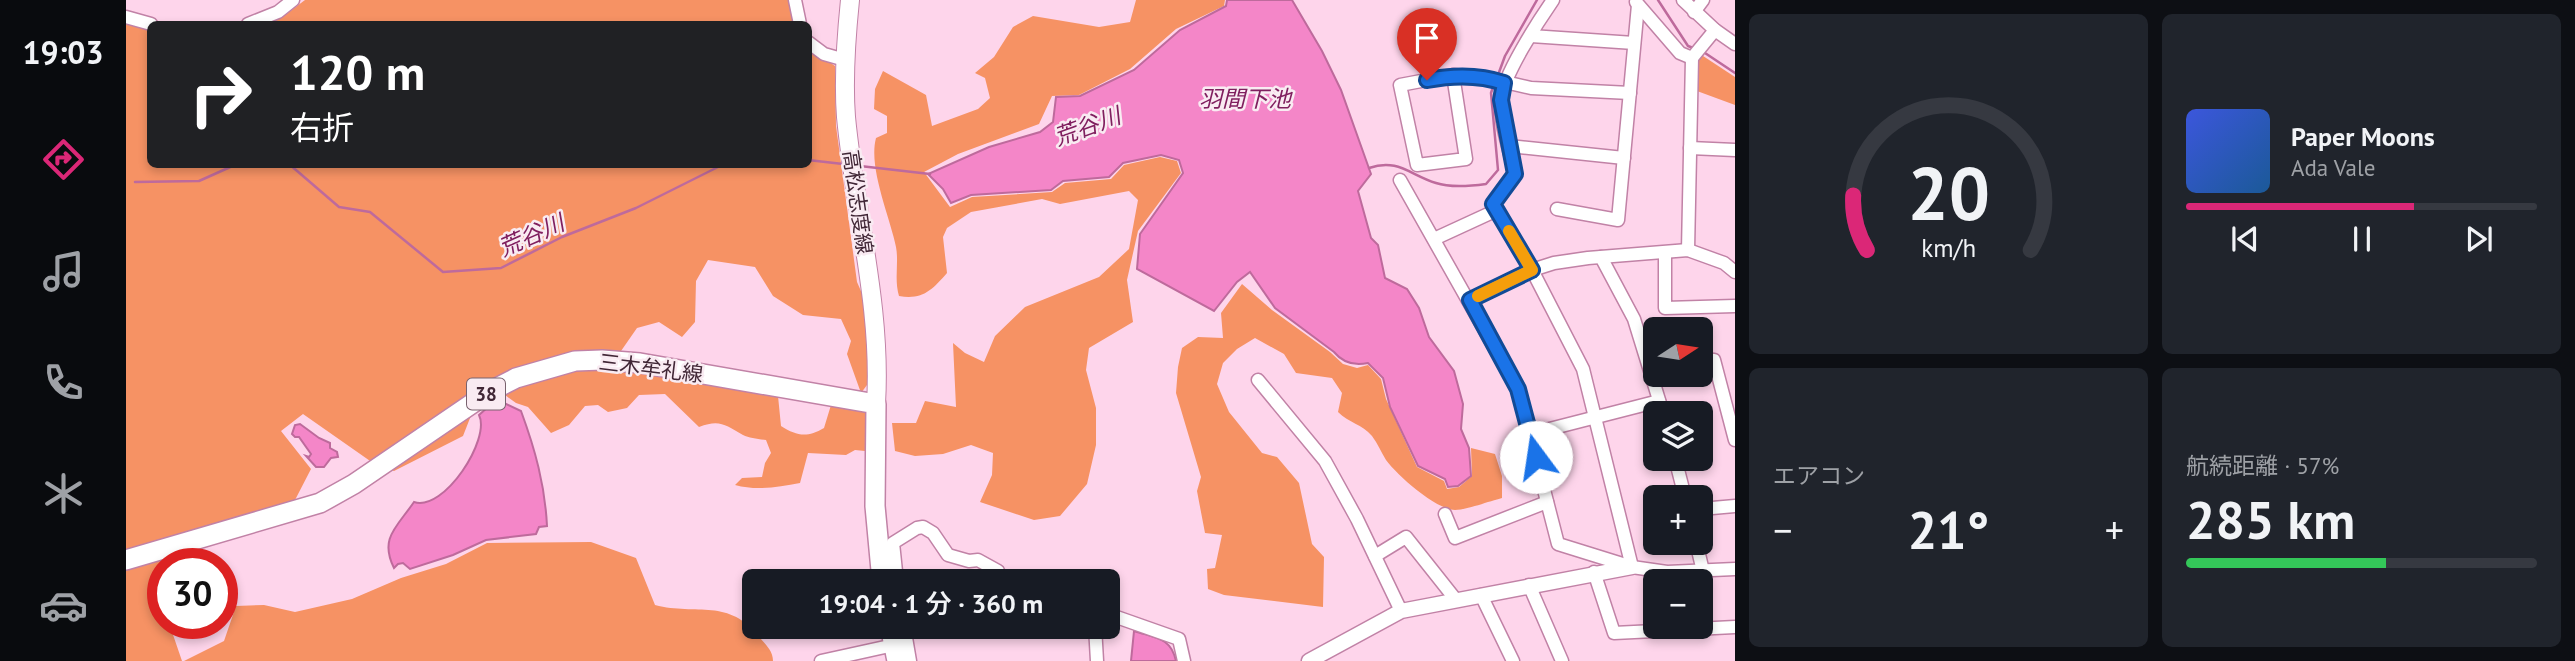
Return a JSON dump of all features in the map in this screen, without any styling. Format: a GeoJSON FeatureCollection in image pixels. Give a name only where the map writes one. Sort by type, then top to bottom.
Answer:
{"type":"FeatureCollection","features":[{"type":"Feature","properties":{"kind":"main road","name":"高松志度線"},"geometry":{"type":"LineString","coordinates":[[850,0],[845,60],[849,147],[877,340],[876,404]]}},
{"type":"Feature","properties":{"kind":"main road","name":"三木牟礼線"},"geometry":{"type":"LineString","coordinates":[[126,560],[320,503],[354,484],[489,392],[516,378],[575,361],[640,363],[876,404]]}},
{"type":"Feature","properties":{"kind":"main road"},"geometry":{"type":"LineString","coordinates":[[876,404],[875,506],[881,569]]}},
{"type":"Feature","properties":{"kind":"street"},"geometry":{"type":"LineString","coordinates":[[256,21],[278,12],[293,0]]}},
{"type":"Feature","properties":{"kind":"street"},"geometry":{"type":"LineString","coordinates":[[794,0],[799,21]]}},
{"type":"Feature","properties":{"kind":"street"},"geometry":{"type":"LineString","coordinates":[[1553,0],[1499,81],[1515,174],[1493,204],[1532,270],[1583,369],[1632,567]]}},
{"type":"Feature","properties":{"kind":"street"},"geometry":{"type":"LineString","coordinates":[[1683,0],[1715,30],[1735,44]]}},
{"type":"Feature","properties":{"kind":"street"},"geometry":{"type":"LineString","coordinates":[[1694,12],[1703,0]]}},
{"type":"Feature","properties":{"kind":"street"},"geometry":{"type":"LineString","coordinates":[[1557,209],[1618,220],[1637,2]]}},
{"type":"Feature","properties":{"kind":"street"},"geometry":{"type":"LineString","coordinates":[[1637,2],[1680,53],[1696,53]]}},
{"type":"Feature","properties":{"kind":"street"},"geometry":{"type":"LineString","coordinates":[[126,17],[147,23]]}},
{"type":"Feature","properties":{"kind":"street"},"geometry":{"type":"LineString","coordinates":[[1688,250],[1690,148],[1696,53],[1715,30]]}},
{"type":"Feature","properties":{"kind":"street"},"geometry":{"type":"LineString","coordinates":[[1531,36],[1634,43]]}},
{"type":"Feature","properties":{"kind":"street"},"geometry":{"type":"LineString","coordinates":[[812,45],[824,54],[845,60]]}},
{"type":"Feature","properties":{"kind":"street"},"geometry":{"type":"LineString","coordinates":[[1453,75],[1466,159],[1418,165],[1400,85],[1453,75],[1531,88],[1630,93]]}},
{"type":"Feature","properties":{"kind":"street"},"geometry":{"type":"LineString","coordinates":[[1509,146],[1624,158]]}},
{"type":"Feature","properties":{"kind":"street"},"geometry":{"type":"LineString","coordinates":[[1690,148],[1735,149]]}},
{"type":"Feature","properties":{"kind":"street"},"geometry":{"type":"LineString","coordinates":[[1400,180],[1518,389],[1558,544],[1646,569]]}},
{"type":"Feature","properties":{"kind":"street"},"geometry":{"type":"LineString","coordinates":[[1434,239],[1497,211]]}},
{"type":"Feature","properties":{"kind":"street"},"geometry":{"type":"LineString","coordinates":[[1470,300],[1532,270],[1554,263],[1601,257],[1688,250],[1729,262],[1735,272]]}},
{"type":"Feature","properties":{"kind":"street"},"geometry":{"type":"LineString","coordinates":[[1665,253],[1665,308],[1735,306]]}},
{"type":"Feature","properties":{"kind":"street"},"geometry":{"type":"LineString","coordinates":[[1601,257],[1643,339]]}},
{"type":"Feature","properties":{"kind":"street"},"geometry":{"type":"LineString","coordinates":[[1713,360],[1735,440]]}},
{"type":"Feature","properties":{"kind":"street"},"geometry":{"type":"LineString","coordinates":[[1258,380],[1325,461],[1401,611]]}},
{"type":"Feature","properties":{"kind":"street"},"geometry":{"type":"LineString","coordinates":[[1530,434],[1595,416],[1643,409]]}},
{"type":"Feature","properties":{"kind":"street"},"geometry":{"type":"LineString","coordinates":[[1445,514],[1455,538],[1547,502]]}},
{"type":"Feature","properties":{"kind":"street"},"geometry":{"type":"LineString","coordinates":[[1713,508],[1735,506]]}},
{"type":"Feature","properties":{"kind":"street"},"geometry":{"type":"LineString","coordinates":[[895,569],[892,543],[923,527],[933,533],[948,555],[969,561],[978,560],[993,569]]}},
{"type":"Feature","properties":{"kind":"street"},"geometry":{"type":"LineString","coordinates":[[1375,556],[1406,537],[1456,600]]}},
{"type":"Feature","properties":{"kind":"street"},"geometry":{"type":"LineString","coordinates":[[1309,661],[1401,611],[1594,572],[1632,567]]}},
{"type":"Feature","properties":{"kind":"street"},"geometry":{"type":"LineString","coordinates":[[1713,570],[1735,569]]}},
{"type":"Feature","properties":{"kind":"street"},"geometry":{"type":"LineString","coordinates":[[1594,572],[1614,633],[1735,627]]}},
{"type":"Feature","properties":{"kind":"street"},"geometry":{"type":"LineString","coordinates":[[1529,585],[1563,661]]}},
{"type":"Feature","properties":{"kind":"street"},"geometry":{"type":"LineString","coordinates":[[1481,595],[1513,661]]}},
{"type":"Feature","properties":{"kind":"street"},"geometry":{"type":"LineString","coordinates":[[1120,618],[1179,639],[1184,661]]}},
{"type":"Feature","properties":{"kind":"street"},"geometry":{"type":"LineString","coordinates":[[906,639],[910,661]]}},
{"type":"Feature","properties":{"kind":"street"},"geometry":{"type":"LineString","coordinates":[[1096,639],[1097,661]]}},
{"type":"Feature","properties":{"kind":"street"},"geometry":{"type":"LineString","coordinates":[[821,661],[894,644]]}},
{"type":"Feature","properties":{"kind":"shaded area"},"geometry":{"type":"Polygon","coordinates":[[[305,0],[791,0],[794,21],[269,21],[281,18],[305,0]]]}},
{"type":"Feature","properties":{"kind":"shaded area"},"geometry":{"type":"Polygon","coordinates":[[[1136,0],[1225,0],[1224,6],[1176,29],[1130,69],[1079,95],[1052,96],[1039,124],[958,154],[924,172],[950,207],[972,197],[1052,192],[1065,183],[1111,179],[1124,165],[1160,157],[1177,161],[1181,173],[1138,231],[1127,280],[1133,322],[1089,348],[1086,370],[1096,408],[1096,445],[1087,484],[1060,516],[1034,520],[980,502],[992,475],[993,453],[971,445],[943,454],[915,456],[895,451],[892,423],[916,423],[925,401],[956,407],[953,343],[965,353],[984,362],[995,336],[1025,307],[1099,277],[1129,249],[1138,200],[1129,191],[1060,204],[1042,199],[971,212],[947,228],[943,237],[947,273],[921,295],[899,296],[896,247],[877,178],[874,150],[876,138],[887,133],[887,116],[874,109],[875,89],[883,71],[926,95],[932,126],[978,109],[990,98],[985,78],[975,73],[994,57],[1013,27],[1033,16],[1099,27],[1130,22],[1136,0]]]}},
{"type":"Feature","properties":{"kind":"shaded area"},"geometry":{"type":"Polygon","coordinates":[[[126,22],[147,27],[147,168],[812,168],[812,50],[835,66],[836,126],[857,282],[864,298],[873,377],[861,393],[847,354],[851,341],[841,319],[803,315],[773,296],[755,267],[708,260],[696,281],[695,322],[682,337],[659,322],[637,328],[621,351],[570,354],[472,413],[463,436],[394,471],[373,463],[303,414],[281,431],[311,469],[295,500],[190,534],[178,548],[147,548],[147,639],[174,639],[182,661],[126,661],[126,22]]]}},
{"type":"Feature","properties":{"kind":"shaded area"},"geometry":{"type":"Polygon","coordinates":[[[1700,54],[1735,77],[1735,105],[1697,91],[1696,67],[1700,54]]]}},
{"type":"Feature","properties":{"kind":"shaded area"},"geometry":{"type":"Polygon","coordinates":[[[1242,284],[1343,364],[1357,368],[1368,365],[1381,379],[1386,399],[1417,467],[1444,481],[1447,489],[1459,487],[1472,476],[1471,448],[1495,454],[1502,476],[1502,498],[1455,510],[1427,498],[1391,466],[1368,432],[1338,412],[1342,393],[1332,378],[1296,373],[1284,354],[1255,338],[1237,349],[1223,363],[1217,384],[1229,412],[1262,453],[1277,457],[1299,483],[1312,544],[1324,557],[1323,607],[1224,595],[1208,589],[1207,569],[1215,568],[1222,535],[1205,533],[1197,491],[1201,477],[1176,393],[1178,367],[1182,348],[1198,337],[1223,338],[1221,313],[1242,284]]]}},
{"type":"Feature","properties":{"kind":"shaded area"},"geometry":{"type":"Polygon","coordinates":[[[601,368],[637,371],[778,396],[781,426],[802,435],[824,428],[831,405],[869,412],[870,442],[865,451],[855,450],[846,455],[808,453],[800,483],[768,488],[743,487],[735,485],[742,478],[762,477],[765,463],[771,453],[766,440],[745,436],[722,424],[712,423],[699,427],[665,394],[639,395],[627,408],[608,412],[598,405],[585,406],[569,425],[551,433],[528,407],[505,395],[552,377],[601,368]]]}},
{"type":"Feature","properties":{"kind":"shaded area"},"geometry":{"type":"Polygon","coordinates":[[[591,542],[636,558],[655,605],[712,610],[736,617],[742,621],[742,639],[761,639],[772,654],[773,661],[184,661],[225,639],[238,639],[238,606],[264,605],[295,612],[352,599],[401,578],[446,564],[487,543],[591,542]]]}},
{"type":"Feature","properties":{"kind":"water","name":"羽間下池"},"geometry":{"type":"Polygon","coordinates":[[[1227,0],[1292,0],[1341,90],[1371,174],[1358,191],[1371,238],[1378,245],[1385,278],[1407,289],[1419,308],[1429,337],[1454,371],[1463,404],[1461,429],[1469,448],[1471,476],[1458,486],[1448,487],[1445,479],[1418,466],[1390,407],[1383,378],[1368,363],[1353,364],[1341,359],[1275,308],[1250,272],[1237,282],[1214,311],[1137,269],[1140,234],[1183,173],[1179,160],[1161,155],[1123,163],[1109,177],[1063,181],[1051,190],[971,195],[951,203],[943,189],[928,174],[989,147],[1040,132],[1053,122],[1056,97],[1080,96],[1134,70],[1180,30],[1226,6],[1227,0]]]}},
{"type":"Feature","properties":{"kind":"water"},"geometry":{"type":"Polygon","coordinates":[[[502,402],[521,411],[538,467],[547,526],[539,527],[536,534],[486,540],[453,555],[410,569],[403,563],[394,568],[388,549],[396,526],[414,502],[426,502],[451,485],[472,456],[481,426],[479,415],[488,407],[502,402]]]}},
{"type":"Feature","properties":{"kind":"water"},"geometry":{"type":"Polygon","coordinates":[[[300,424],[330,443],[330,448],[337,452],[338,457],[331,458],[324,467],[316,467],[306,456],[311,454],[299,437],[292,434],[295,425],[300,424]]]}},
{"type":"Feature","properties":{"kind":"water"},"geometry":{"type":"Polygon","coordinates":[[[1134,631],[1166,643],[1174,653],[1176,661],[1131,661],[1134,631]]]}},
{"type":"Feature","properties":{"kind":"waterway"},"geometry":{"type":"LineString","coordinates":[[1498,75],[1505,56],[1537,0]]}},
{"type":"Feature","properties":{"kind":"waterway"},"geometry":{"type":"LineString","coordinates":[[1658,0],[1688,46],[1696,49]]}},
{"type":"Feature","properties":{"kind":"waterway"},"geometry":{"type":"LineString","coordinates":[[1702,51],[1735,73]]}},
{"type":"Feature","properties":{"kind":"waterway"},"geometry":{"type":"LineString","coordinates":[[1369,168],[1379,165],[1396,166],[1448,186],[1486,184],[1498,170],[1491,93],[1494,84]]}},
{"type":"Feature","properties":{"kind":"waterway","name":"荒谷川"},"geometry":{"type":"LineString","coordinates":[[812,160],[843,164]]}},
{"type":"Feature","properties":{"kind":"waterway","name":"荒谷川"},"geometry":{"type":"LineString","coordinates":[[860,166],[930,174]]}},
{"type":"Feature","properties":{"kind":"waterway","name":"荒谷川"},"geometry":{"type":"LineString","coordinates":[[135,182],[199,181],[228,168]]}},
{"type":"Feature","properties":{"kind":"waterway","name":"荒谷川"},"geometry":{"type":"LineString","coordinates":[[294,168],[339,207],[370,212],[443,272],[501,268],[562,237],[636,208],[716,168]]}},
{"type":"Feature","properties":{"kind":"slow traffic"},"geometry":{"type":"LineString","coordinates":[[1478,296],[1532,270],[1509,231]]}},
{"type":"Feature","properties":{"kind":"route"},"geometry":{"type":"LineString","coordinates":[[1427,80],[1453,75],[1504,83],[1501,100],[1503,118],[1515,174],[1493,204],[1532,270],[1470,300],[1518,389],[1536,457]]}}]}
